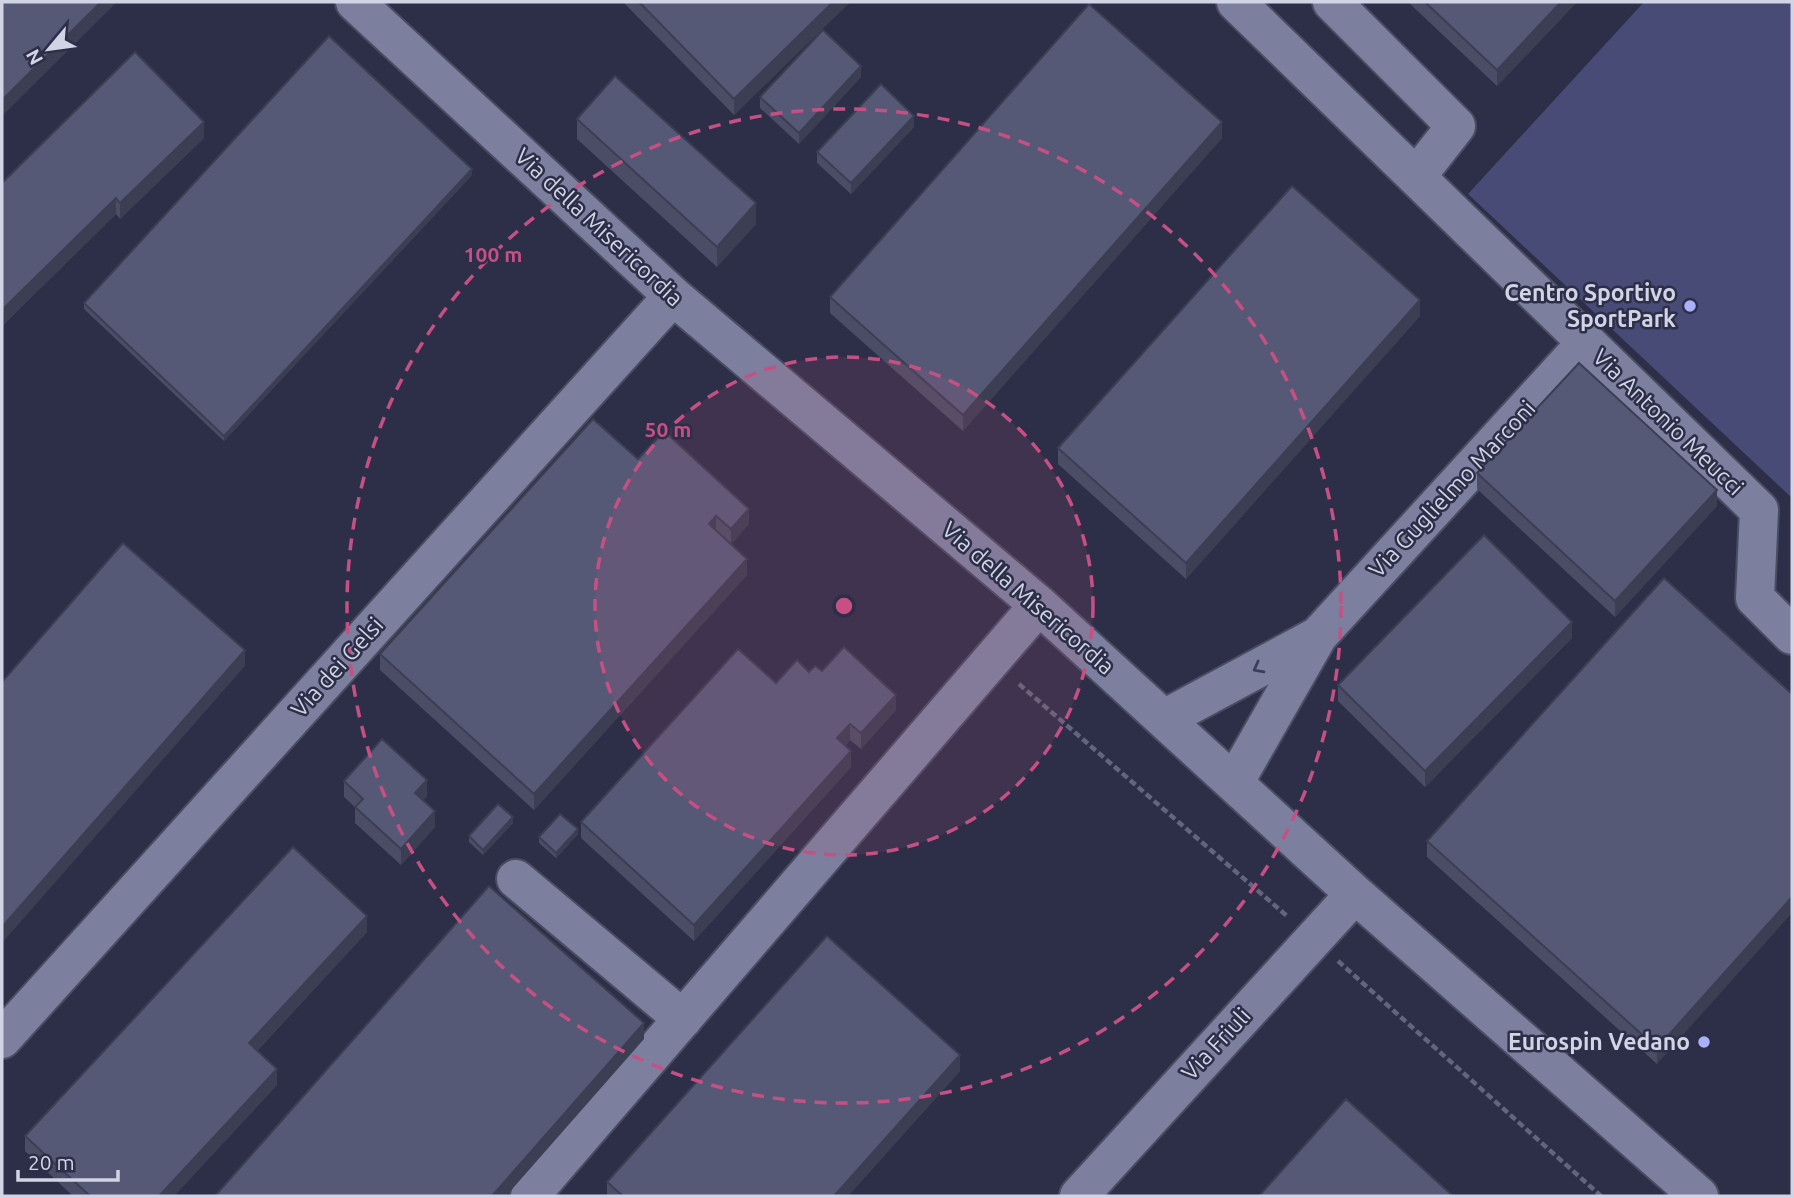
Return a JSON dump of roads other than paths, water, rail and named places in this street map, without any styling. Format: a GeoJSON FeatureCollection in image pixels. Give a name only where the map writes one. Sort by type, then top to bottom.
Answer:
{"type":"FeatureCollection","features":[{"type":"Feature","properties":{"kind":"street","name":"Via della Misericordia"},"geometry":{"type":"LineString","coordinates":[[355,2],[673,296],[1039,605],[1355,894],[1699,1196]]}},
{"type":"Feature","properties":{"kind":"street","name":"Via Antonio Meucci"},"geometry":{"type":"LineString","coordinates":[[1236,2],[1759,510],[1755,598],[1792,635]]}},
{"type":"Feature","properties":{"kind":"street"},"geometry":{"type":"LineString","coordinates":[[1332,2],[1456,126],[1416,177]]}},
{"type":"Feature","properties":{"kind":"street","name":"Via dei Gelsi"},"geometry":{"type":"LineString","coordinates":[[2,1039],[673,296]]}},
{"type":"Feature","properties":{"kind":"street","name":"Via Guglielmo Marconi"},"geometry":{"type":"LineString","coordinates":[[1234,783],[1318,636],[1586,343]]}},
{"type":"Feature","properties":{"kind":"street"},"geometry":{"type":"LineString","coordinates":[[530,1196],[1039,605]]}},
{"type":"Feature","properties":{"kind":"street","name":"Via Guglielmo Marconi"},"geometry":{"type":"LineString","coordinates":[[1164,719],[1318,636]]}},
{"type":"Feature","properties":{"kind":"street"},"geometry":{"type":"LineString","coordinates":[[516,879],[683,1019]]}},
{"type":"Feature","properties":{"kind":"street","name":"Via Friuli"},"geometry":{"type":"LineString","coordinates":[[1079,1196],[1355,894]]}},
{"type":"Feature","properties":{"kind":"place","name":"Centro Sportivo SportPark"},"geometry":{"type":"Point","coordinates":[1690,306]}},
{"type":"Feature","properties":{"kind":"place","name":"Eurospin Vedano"},"geometry":{"type":"Point","coordinates":[1704,1042]}}]}
